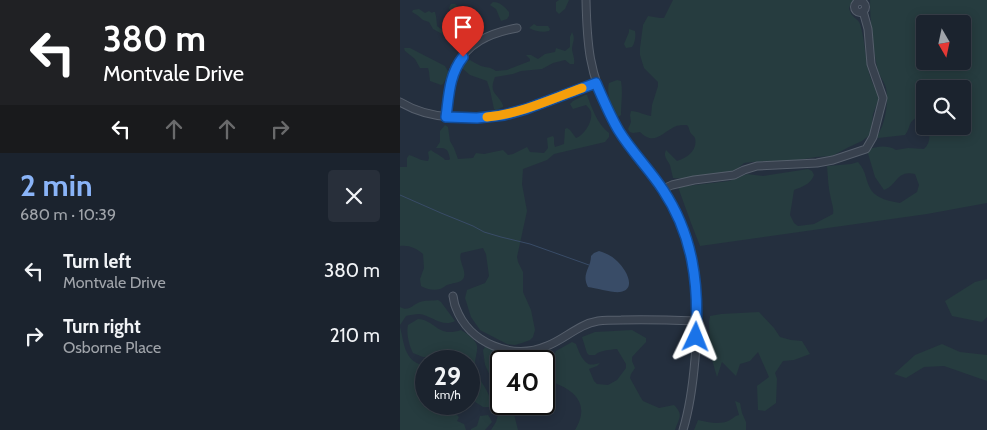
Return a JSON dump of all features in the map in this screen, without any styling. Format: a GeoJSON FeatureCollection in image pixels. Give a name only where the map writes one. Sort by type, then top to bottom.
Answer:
{"type":"FeatureCollection","features":[{"type":"Feature","properties":{"kind":"street"},"geometry":{"type":"LineString","coordinates":[[586,0],[588,46],[596,83],[620,134],[670,202],[682,227],[691,253],[696,285],[697,321],[694,376],[683,430]]}},
{"type":"Feature","properties":{"kind":"street"},"geometry":{"type":"LineString","coordinates":[[662,189],[694,180],[734,175],[757,166],[817,163],[833,160],[866,149],[872,138],[883,98],[871,64],[868,29],[863,11],[858,12],[854,7],[856,2],[862,1]]}},
{"type":"Feature","properties":{"kind":"street"},"geometry":{"type":"LineString","coordinates":[[446,117],[454,70],[465,54],[486,37],[517,28]]}},
{"type":"Feature","properties":{"kind":"street"},"geometry":{"type":"LineString","coordinates":[[400,102],[424,112],[446,117],[477,118],[504,115],[526,109],[596,83]]}},
{"type":"Feature","properties":{"kind":"street"},"geometry":{"type":"LineString","coordinates":[[453,296],[459,316],[476,336],[493,346],[512,351],[538,350],[580,327],[598,321],[633,319],[697,321]]}},
{"type":"Feature","properties":{"kind":"green space"},"geometry":{"type":"Polygon","coordinates":[[[559,0],[569,0],[565,9],[559,14],[556,11],[556,2],[559,0]]]}},
{"type":"Feature","properties":{"kind":"green space"},"geometry":{"type":"Polygon","coordinates":[[[673,0],[853,0],[849,9],[860,24],[868,70],[880,96],[873,114],[871,134],[862,141],[832,156],[780,163],[776,161],[744,163],[735,171],[688,179],[673,178],[665,152],[666,150],[677,161],[691,153],[695,146],[695,138],[690,133],[689,127],[687,125],[676,126],[654,138],[645,136],[640,132],[630,132],[628,129],[631,122],[631,111],[651,116],[652,105],[658,86],[658,82],[644,68],[640,55],[643,25],[648,16],[664,18],[673,0]]]}},
{"type":"Feature","properties":{"kind":"green space"},"geometry":{"type":"Polygon","coordinates":[[[870,0],[987,0],[987,203],[927,214],[700,246],[678,187],[729,181],[747,174],[763,176],[808,169],[812,171],[813,178],[806,185],[794,190],[790,215],[798,226],[814,224],[833,214],[827,166],[858,162],[863,169],[871,190],[877,196],[900,203],[917,192],[919,185],[915,174],[904,174],[889,188],[884,190],[875,177],[867,150],[882,147],[896,150],[908,148],[924,149],[928,144],[929,135],[971,135],[971,80],[916,80],[916,118],[912,121],[905,135],[876,137],[884,121],[887,93],[877,67],[872,34],[870,0]]]}},
{"type":"Feature","properties":{"kind":"green space"},"geometry":{"type":"Polygon","coordinates":[[[493,2],[500,4],[509,12],[507,19],[501,21],[496,9],[490,5],[493,2]]]}},
{"type":"Feature","properties":{"kind":"green space"},"geometry":{"type":"Polygon","coordinates":[[[451,4],[455,4],[460,8],[464,19],[462,20],[451,12],[449,8],[451,4]]]}},
{"type":"Feature","properties":{"kind":"green space"},"geometry":{"type":"Polygon","coordinates":[[[419,9],[425,13],[429,11],[435,12],[437,26],[457,38],[461,49],[457,48],[446,36],[433,29],[429,22],[412,12],[419,9]]]}},
{"type":"Feature","properties":{"kind":"green space"},"geometry":{"type":"Polygon","coordinates":[[[534,24],[537,26],[548,26],[550,29],[549,31],[541,32],[529,28],[534,24]]]}},
{"type":"Feature","properties":{"kind":"green space"},"geometry":{"type":"Polygon","coordinates":[[[629,29],[635,31],[635,39],[632,47],[626,48],[624,44],[629,29]]]}},
{"type":"Feature","properties":{"kind":"green space"},"geometry":{"type":"Polygon","coordinates":[[[572,32],[574,37],[572,50],[574,64],[570,64],[565,60],[553,63],[542,69],[521,71],[495,77],[493,90],[503,105],[503,107],[496,110],[494,109],[487,81],[470,75],[463,69],[465,62],[470,60],[496,71],[507,70],[530,61],[526,55],[531,55],[538,59],[545,54],[555,52],[556,48],[565,51],[570,47],[572,32]]]}},
{"type":"Feature","properties":{"kind":"green space"},"geometry":{"type":"Polygon","coordinates":[[[404,48],[410,48],[445,66],[449,73],[443,84],[430,81],[428,68],[420,68],[415,59],[404,48]]]}},
{"type":"Feature","properties":{"kind":"green space"},"geometry":{"type":"Polygon","coordinates":[[[617,80],[621,81],[622,89],[621,115],[618,117],[611,105],[608,91],[609,83],[617,80]]]}},
{"type":"Feature","properties":{"kind":"green space"},"geometry":{"type":"Polygon","coordinates":[[[587,95],[598,120],[609,133],[609,137],[605,142],[554,154],[547,160],[523,169],[522,184],[527,211],[517,257],[523,272],[523,292],[531,310],[535,330],[530,340],[515,345],[507,344],[480,330],[471,317],[465,298],[467,290],[485,283],[489,276],[486,254],[483,248],[461,253],[460,259],[464,277],[460,281],[438,290],[421,286],[420,279],[424,268],[423,254],[412,247],[400,246],[400,167],[407,167],[409,155],[428,161],[428,152],[431,150],[445,160],[449,160],[446,149],[436,148],[440,142],[440,131],[445,125],[448,127],[450,141],[458,159],[473,158],[476,153],[484,154],[503,150],[508,155],[527,147],[530,152],[544,153],[548,148],[547,138],[553,136],[555,147],[564,144],[565,129],[570,130],[576,138],[587,128],[591,120],[589,108],[586,105],[573,109],[570,104],[587,95]]]}},
{"type":"Feature","properties":{"kind":"green space"},"geometry":{"type":"Polygon","coordinates":[[[987,279],[987,317],[982,322],[952,316],[945,301],[975,282],[987,279]]]}},
{"type":"Feature","properties":{"kind":"green space"},"geometry":{"type":"Polygon","coordinates":[[[438,300],[455,321],[446,323],[417,314],[406,316],[400,325],[400,307],[408,308],[422,301],[438,300]]]}},
{"type":"Feature","properties":{"kind":"green space"},"geometry":{"type":"Polygon","coordinates":[[[759,312],[780,337],[802,341],[810,354],[794,360],[783,361],[775,373],[777,379],[776,403],[765,411],[758,410],[757,386],[769,377],[758,352],[750,361],[740,364],[736,376],[722,362],[717,377],[710,353],[710,316],[759,312]]]}},
{"type":"Feature","properties":{"kind":"green space"},"geometry":{"type":"Polygon","coordinates":[[[418,319],[429,322],[447,332],[461,330],[475,341],[477,350],[415,350],[415,354],[408,339],[408,325],[418,319]]]}},
{"type":"Feature","properties":{"kind":"green space"},"geometry":{"type":"Polygon","coordinates":[[[400,327],[407,354],[415,362],[415,415],[457,415],[459,417],[457,421],[464,424],[466,430],[400,430],[400,327]]]}},
{"type":"Feature","properties":{"kind":"green space"},"geometry":{"type":"Polygon","coordinates":[[[632,330],[646,338],[646,342],[632,357],[635,368],[630,378],[643,401],[659,408],[674,405],[677,408],[680,417],[675,430],[575,430],[580,420],[580,403],[570,391],[555,383],[556,351],[572,342],[576,344],[585,362],[591,365],[600,363],[589,369],[597,384],[608,385],[617,380],[626,368],[626,364],[617,349],[602,351],[595,355],[587,353],[582,337],[595,332],[632,330]]]}},
{"type":"Feature","properties":{"kind":"green space"},"geometry":{"type":"Polygon","coordinates":[[[942,344],[960,352],[987,355],[987,381],[944,366],[924,367],[906,378],[894,374],[915,355],[942,344]]]}},
{"type":"Feature","properties":{"kind":"green space"},"geometry":{"type":"Polygon","coordinates":[[[485,347],[489,347],[494,350],[490,350],[490,375],[485,365],[483,350],[485,347]]]}},
{"type":"Feature","properties":{"kind":"green space"},"geometry":{"type":"Polygon","coordinates":[[[480,379],[490,398],[490,407],[480,405],[480,379]]]}},
{"type":"Feature","properties":{"kind":"green space"},"geometry":{"type":"Polygon","coordinates":[[[735,401],[740,403],[746,422],[746,430],[694,430],[698,420],[721,423],[739,415],[735,401]]]}},
{"type":"Feature","properties":{"kind":"green space"},"geometry":{"type":"Polygon","coordinates":[[[488,415],[492,422],[485,430],[471,430],[477,426],[480,416],[488,415]]]}},
{"type":"Feature","properties":{"kind":"green space"},"geometry":{"type":"Polygon","coordinates":[[[498,415],[514,415],[518,430],[491,430],[498,415]]]}},
{"type":"Feature","properties":{"kind":"water"},"geometry":{"type":"Polygon","coordinates":[[[599,251],[613,258],[623,268],[629,283],[625,290],[617,292],[588,287],[586,275],[591,256],[599,251]]]}},
{"type":"Feature","properties":{"kind":"waterway"},"geometry":{"type":"LineString","coordinates":[[400,195],[484,232],[530,244],[589,265]]}},
{"type":"Feature","properties":{"kind":"slow traffic"},"geometry":{"type":"LineString","coordinates":[[487,117],[526,109],[582,88]]}},
{"type":"Feature","properties":{"kind":"route"},"geometry":{"type":"LineString","coordinates":[[463,57],[454,70],[446,117],[477,118],[504,115],[526,109],[596,83],[620,134],[662,189],[682,227],[691,253],[695,274],[697,295],[696,337]]}}]}
